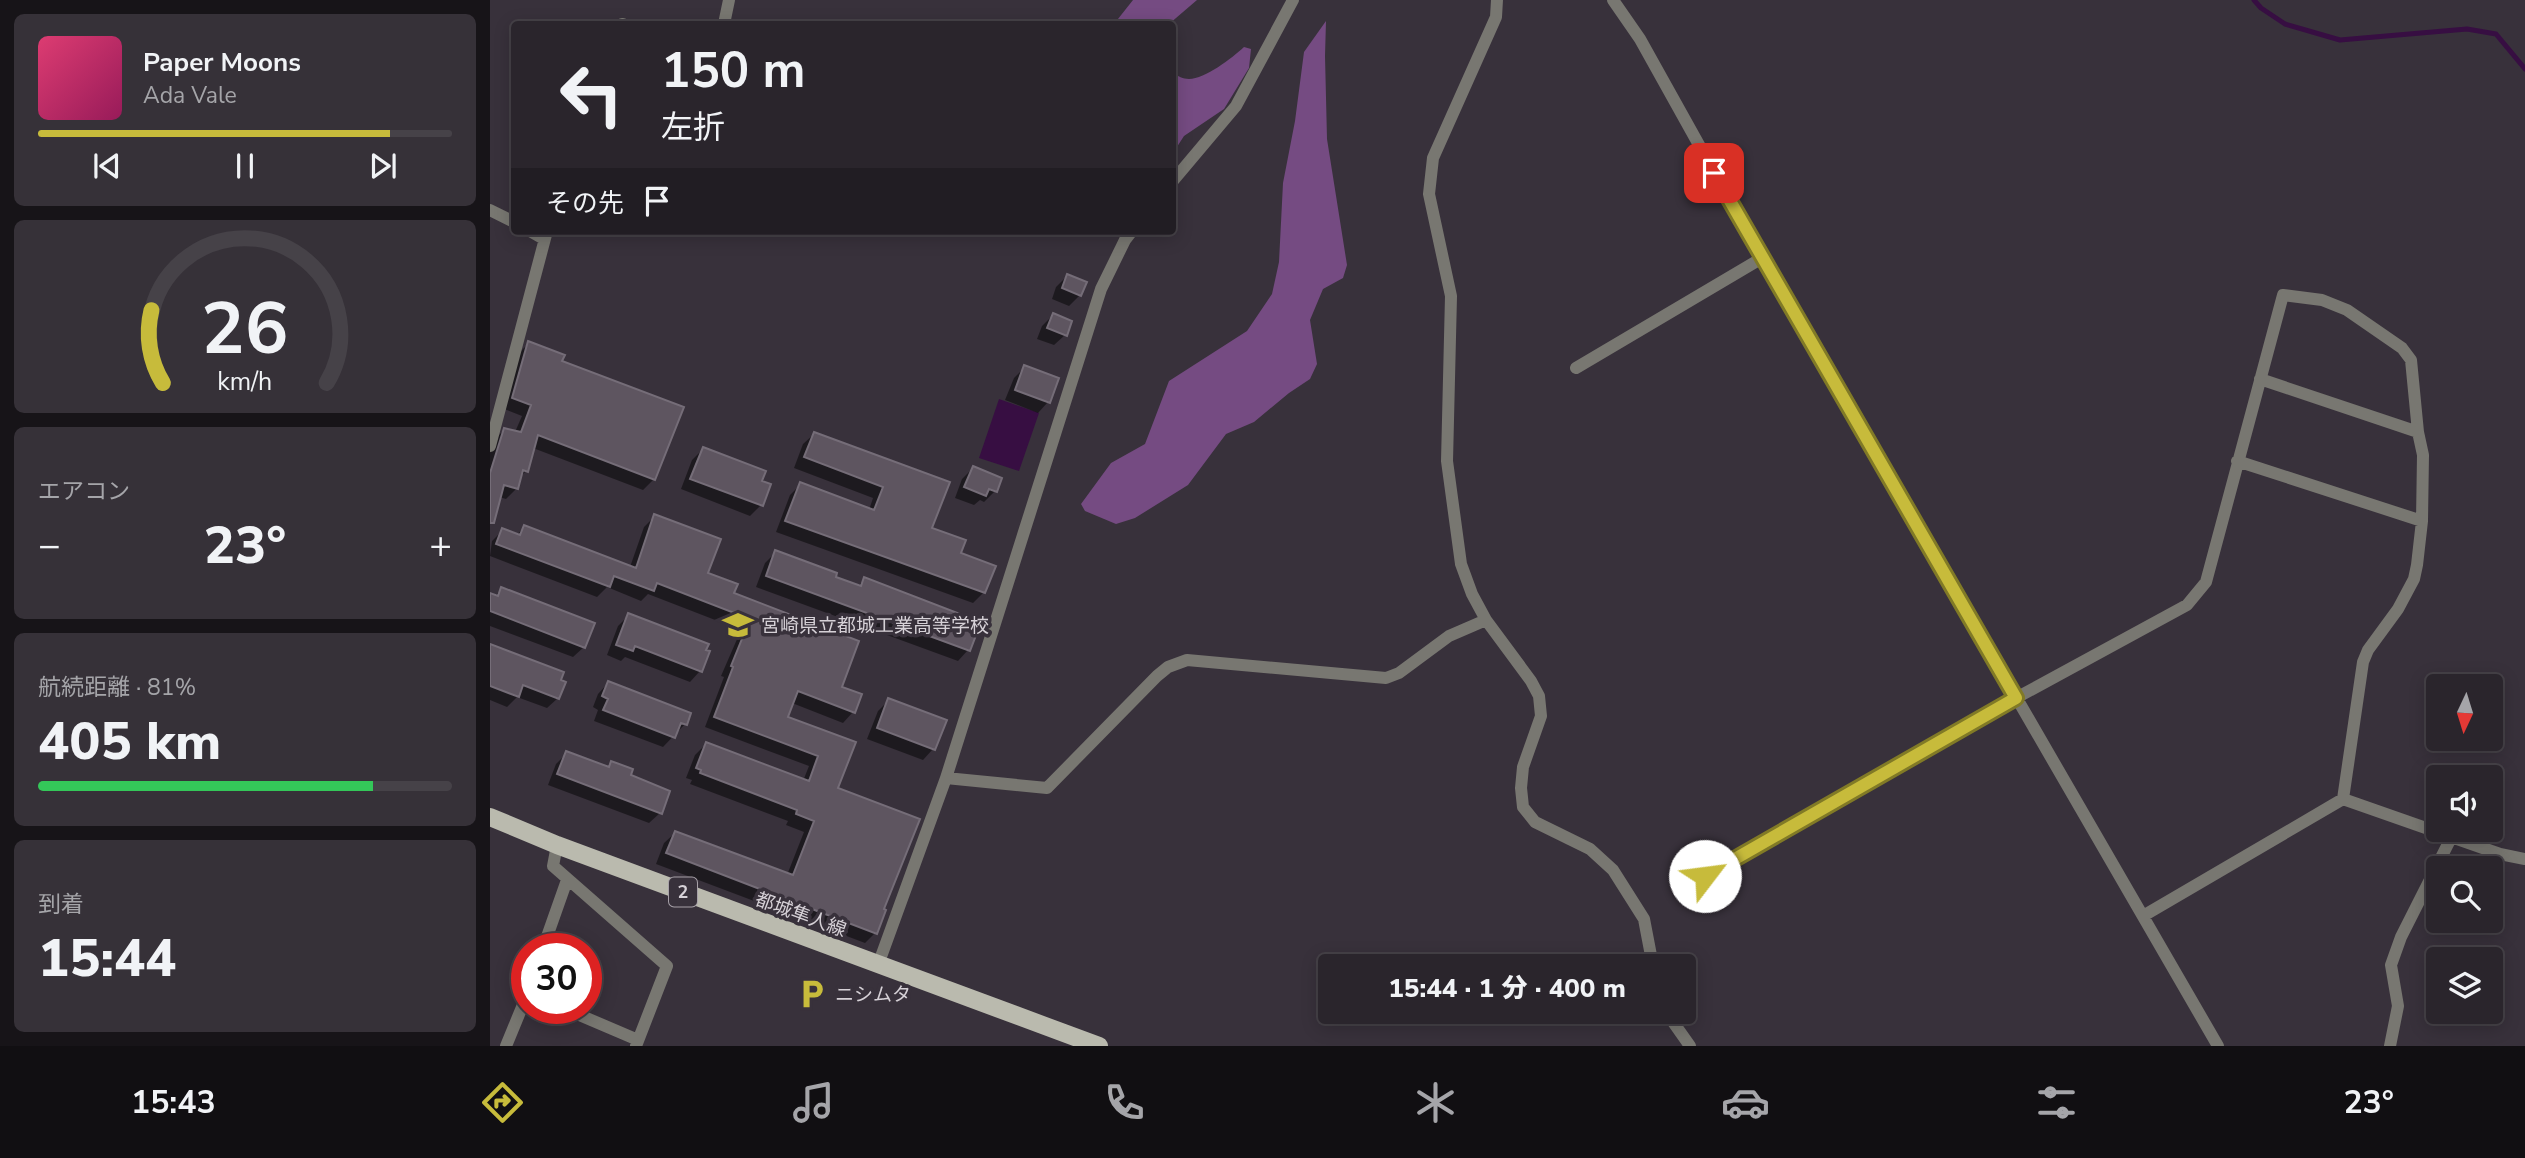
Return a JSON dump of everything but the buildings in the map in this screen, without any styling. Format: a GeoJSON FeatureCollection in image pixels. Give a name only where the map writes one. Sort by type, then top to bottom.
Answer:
{"type":"FeatureCollection","features":[{"type":"Feature","properties":{"kind":"main road","name":"都城隼人線"},"geometry":{"type":"LineString","coordinates":[[490,817],[557,845],[1100,1046]]}},
{"type":"Feature","properties":{"kind":"street"},"geometry":{"type":"LineString","coordinates":[[725,21],[729,0]]}},
{"type":"Feature","properties":{"kind":"street"},"geometry":{"type":"LineString","coordinates":[[1176,177],[1236,106],[1293,0]]}},
{"type":"Feature","properties":{"kind":"street"},"geometry":{"type":"LineString","coordinates":[[1496,0],[1496,17],[1433,158],[1429,194],[1451,296],[1446,434],[1449,490],[1461,564],[1472,594],[1486,620],[1539,696],[1541,716],[1523,767],[1523,807],[1535,822],[1590,849],[1613,870],[1644,919],[1651,954]]}},
{"type":"Feature","properties":{"kind":"street"},"geometry":{"type":"LineString","coordinates":[[1613,0],[1640,40],[1762,258],[2218,1046]]}},
{"type":"Feature","properties":{"kind":"street"},"geometry":{"type":"LineString","coordinates":[[490,210],[511,220]]}},
{"type":"Feature","properties":{"kind":"street"},"geometry":{"type":"LineString","coordinates":[[490,446],[546,235]]}},
{"type":"Feature","properties":{"kind":"street"},"geometry":{"type":"LineString","coordinates":[[878,965],[946,778],[1101,289],[1128,235]]}},
{"type":"Feature","properties":{"kind":"street"},"geometry":{"type":"LineString","coordinates":[[1576,368],[1762,258]]}},
{"type":"Feature","properties":{"kind":"street"},"geometry":{"type":"LineString","coordinates":[[1705,876],[2016,698],[2187,605],[2206,582],[2283,295],[2322,300],[2347,310],[2402,348],[2411,360],[2423,455],[2422,521],[2414,579],[2363,662],[2343,799]]}},
{"type":"Feature","properties":{"kind":"street"},"geometry":{"type":"LineString","coordinates":[[2260,379],[2418,432]]}},
{"type":"Feature","properties":{"kind":"street"},"geometry":{"type":"LineString","coordinates":[[2237,461],[2422,521]]}},
{"type":"Feature","properties":{"kind":"street"},"geometry":{"type":"LineString","coordinates":[[946,778],[1047,788],[1157,676],[1168,667],[1187,660],[1386,678],[1399,673],[1449,636],[1486,620]]}},
{"type":"Feature","properties":{"kind":"street"},"geometry":{"type":"LineString","coordinates":[[2143,916],[2343,799],[2426,827]]}},
{"type":"Feature","properties":{"kind":"street"},"geometry":{"type":"LineString","coordinates":[[2390,1046],[2398,1006],[2391,965],[2401,937],[2449,842]]}},
{"type":"Feature","properties":{"kind":"street"},"geometry":{"type":"LineString","coordinates":[[2468,842],[2500,854],[2525,859]]}},
{"type":"Feature","properties":{"kind":"street"},"geometry":{"type":"LineString","coordinates":[[557,845],[553,866],[667,966],[637,1043],[597,1024]]}},
{"type":"Feature","properties":{"kind":"street"},"geometry":{"type":"LineString","coordinates":[[548,933],[567,880]]}},
{"type":"Feature","properties":{"kind":"street"},"geometry":{"type":"LineString","coordinates":[[506,1046],[515,1024]]}},
{"type":"Feature","properties":{"kind":"street"},"geometry":{"type":"LineString","coordinates":[[1674,1024],[1690,1046]]}},
{"type":"Feature","properties":{"kind":"shaded area"},"geometry":{"type":"Polygon","coordinates":[[[1133,0],[1197,0],[1172,21],[1116,21],[1133,0]]]}},
{"type":"Feature","properties":{"kind":"shaded area"},"geometry":{"type":"Polygon","coordinates":[[[1326,21],[1327,139],[1347,265],[1343,278],[1323,289],[1310,320],[1317,364],[1310,379],[1254,422],[1226,434],[1188,485],[1135,518],[1116,524],[1085,511],[1081,504],[1111,463],[1145,444],[1169,381],[1247,331],[1272,294],[1279,262],[1283,183],[1304,52],[1326,21]]]}},
{"type":"Feature","properties":{"kind":"shaded area"},"geometry":{"type":"Polygon","coordinates":[[[1244,47],[1251,49],[1249,68],[1224,109],[1184,136],[1176,148],[1176,74],[1187,79],[1203,76],[1244,47]]]}},
{"type":"Feature","properties":{"kind":"shaded area"},"geometry":{"type":"Polygon","coordinates":[[[999,399],[1039,413],[1019,471],[979,458],[999,399]]]}},
{"type":"Feature","properties":{"kind":"waterway"},"geometry":{"type":"LineString","coordinates":[[2254,0],[2285,24],[2340,40],[2467,29],[2496,34],[2525,69]]}},
{"type":"Feature","properties":{"kind":"place","name":"宮崎県立都城工業高等学校"},"geometry":{"type":"Point","coordinates":[738,625]}},
{"type":"Feature","properties":{"kind":"place","name":"ニシムタ"},"geometry":{"type":"Point","coordinates":[812,994]}},
{"type":"Feature","properties":{"kind":"route"},"geometry":{"type":"LineString","coordinates":[[1705,876],[2016,698],[1714,173]]}}]}
